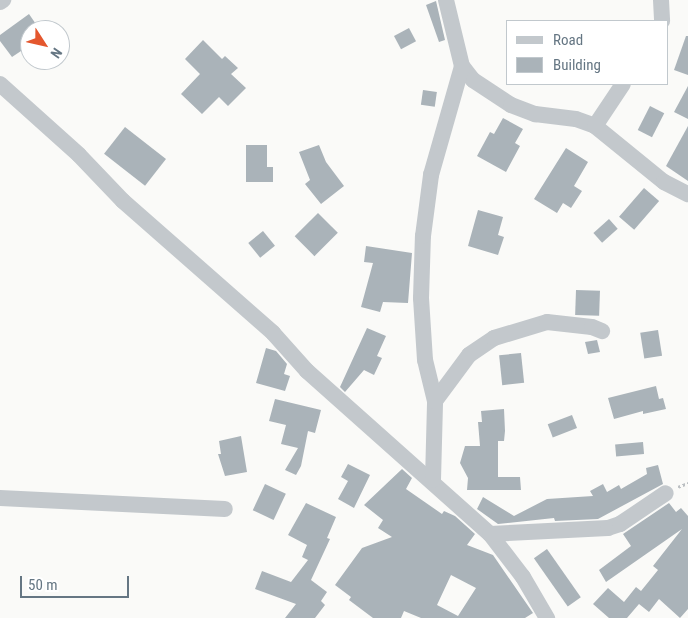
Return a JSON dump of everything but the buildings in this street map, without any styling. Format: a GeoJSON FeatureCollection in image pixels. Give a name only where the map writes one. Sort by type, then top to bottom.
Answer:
{"type":"FeatureCollection","features":[{"type":"Feature","properties":{"kind":"street"},"geometry":{"type":"LineString","coordinates":[[0,2],[4,0]]}},
{"type":"Feature","properties":{"kind":"street"},"geometry":{"type":"LineString","coordinates":[[446,0],[462,66],[473,80],[511,104],[535,114],[576,119],[595,126],[664,182],[688,194]]}},
{"type":"Feature","properties":{"kind":"street"},"geometry":{"type":"LineString","coordinates":[[660,0],[662,20]]}},
{"type":"Feature","properties":{"kind":"street"},"geometry":{"type":"LineString","coordinates":[[433,480],[435,401],[425,360],[421,298],[422,236],[431,175],[462,66]]}},
{"type":"Feature","properties":{"kind":"street"},"geometry":{"type":"LineString","coordinates":[[0,84],[79,155],[145,221],[272,333],[308,370],[433,480],[490,534],[522,577],[548,618]]}},
{"type":"Feature","properties":{"kind":"street"},"geometry":{"type":"LineString","coordinates":[[595,126],[622,85]]}},
{"type":"Feature","properties":{"kind":"street"},"geometry":{"type":"LineString","coordinates":[[435,401],[469,355],[494,338],[547,322],[592,327],[602,331]]}},
{"type":"Feature","properties":{"kind":"street"},"geometry":{"type":"LineString","coordinates":[[490,534],[608,528],[620,524],[666,493]]}},
{"type":"Feature","properties":{"kind":"street"},"geometry":{"type":"LineString","coordinates":[[0,498],[225,509]]}}]}
